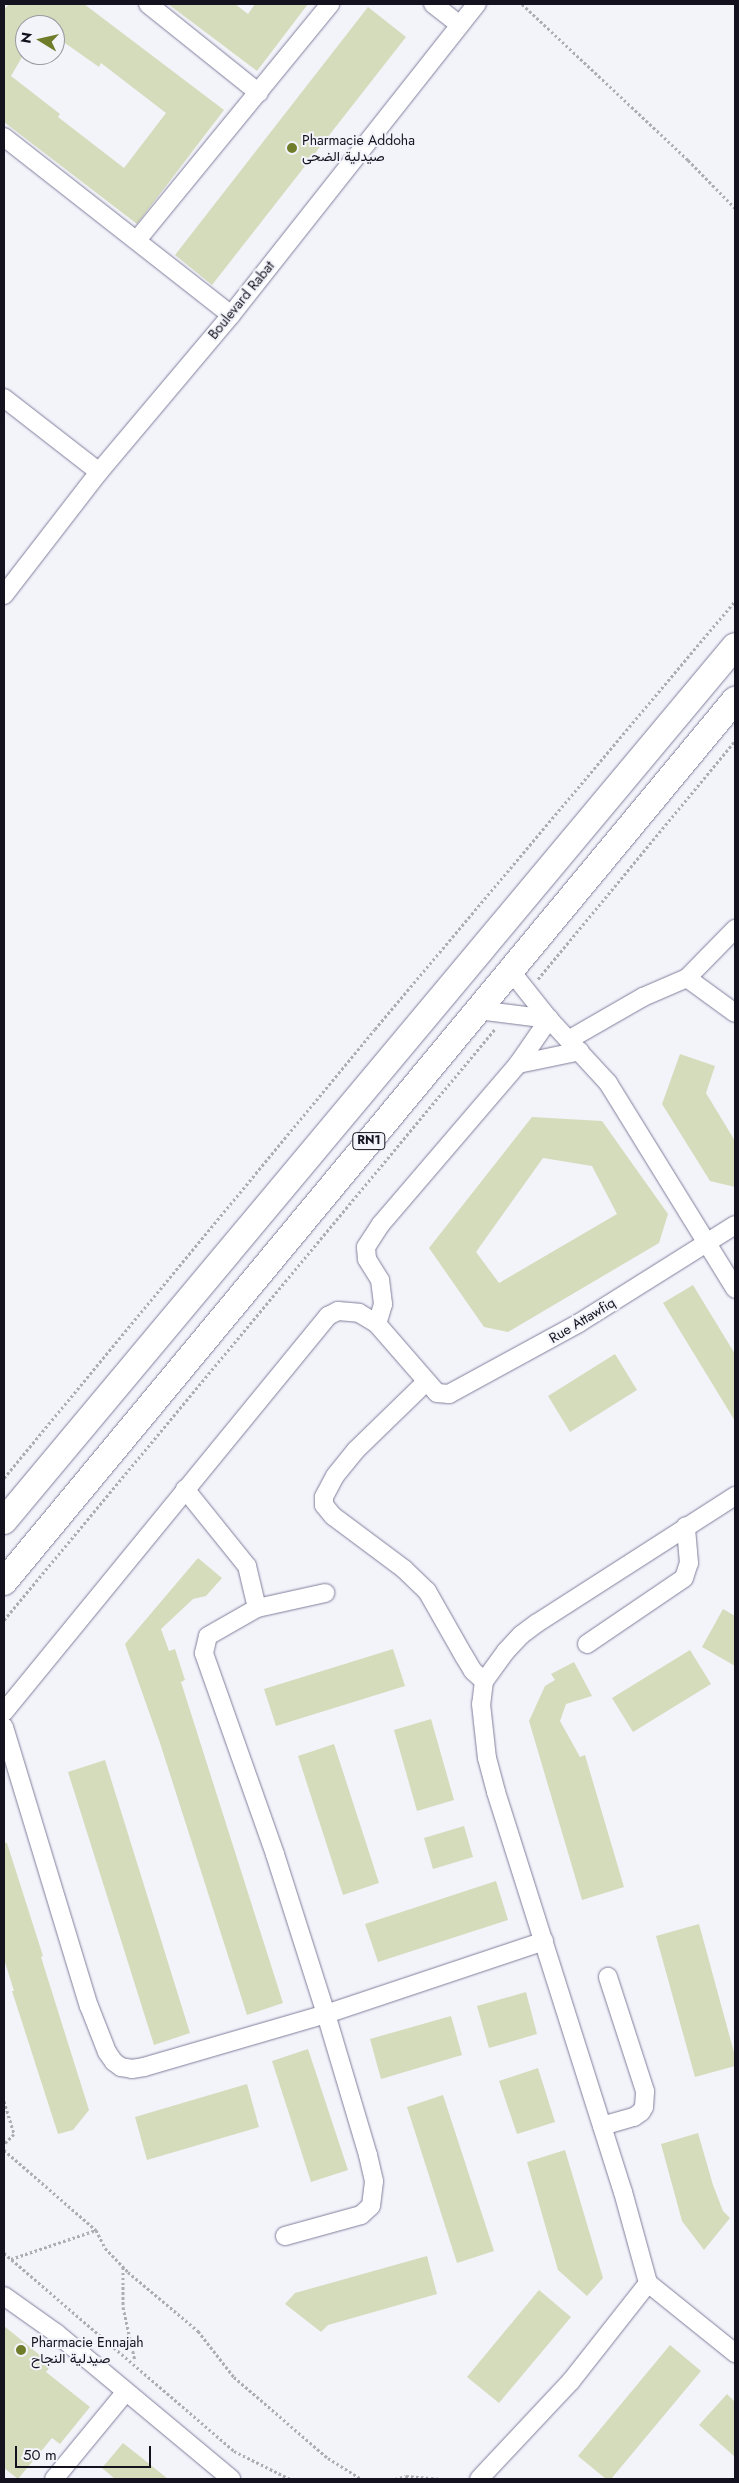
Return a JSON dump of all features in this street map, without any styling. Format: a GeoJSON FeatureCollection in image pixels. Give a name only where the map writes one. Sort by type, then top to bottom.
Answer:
{"type":"FeatureCollection","features":[{"type":"Feature","properties":{"kind":"highway","name":"RN1"},"geometry":{"type":"LineString","coordinates":[[4,1521],[735,646]]}},
{"type":"Feature","properties":{"kind":"highway","name":"RN1"},"geometry":{"type":"LineString","coordinates":[[4,1582],[735,700]]}},
{"type":"Feature","properties":{"kind":"street"},"geometry":{"type":"LineString","coordinates":[[148,4],[259,92]]}},
{"type":"Feature","properties":{"kind":"street"},"geometry":{"type":"LineString","coordinates":[[137,240],[330,4]]}},
{"type":"Feature","properties":{"kind":"street"},"geometry":{"type":"LineString","coordinates":[[433,4],[460,25]]}},
{"type":"Feature","properties":{"kind":"street","name":"Boulevard Rabat"},"geometry":{"type":"LineString","coordinates":[[4,594],[99,472],[230,315],[477,4]]}},
{"type":"Feature","properties":{"kind":"street"},"geometry":{"type":"LineString","coordinates":[[4,137],[230,315]]}},
{"type":"Feature","properties":{"kind":"street"},"geometry":{"type":"LineString","coordinates":[[4,398],[99,472]]}},
{"type":"Feature","properties":{"kind":"street"},"geometry":{"type":"LineString","coordinates":[[518,1064],[575,1045],[643,997],[652,995],[687,978],[735,930]]}},
{"type":"Feature","properties":{"kind":"street"},"geometry":{"type":"LineString","coordinates":[[510,970],[549,1019],[608,1083],[735,1289]]}},
{"type":"Feature","properties":{"kind":"street"},"geometry":{"type":"LineString","coordinates":[[687,978],[735,1013]]}},
{"type":"Feature","properties":{"kind":"street"},"geometry":{"type":"LineString","coordinates":[[478,1010],[549,1019]]}},
{"type":"Feature","properties":{"kind":"street"},"geometry":{"type":"LineString","coordinates":[[377,1324],[383,1304],[380,1280],[367,1259],[366,1247],[381,1224],[518,1064],[549,1019]]}},
{"type":"Feature","properties":{"kind":"street","name":"Rue Attawfiq"},"geometry":{"type":"LineString","coordinates":[[426,1382],[437,1393],[443,1395],[464,1387],[579,1323],[735,1225]]}},
{"type":"Feature","properties":{"kind":"street"},"geometry":{"type":"LineString","coordinates":[[4,1712],[328,1316],[338,1311],[359,1313],[377,1324],[426,1382],[356,1450],[335,1476],[324,1497],[324,1505],[333,1516],[404,1569],[427,1590],[473,1671],[484,1681]]}},
{"type":"Feature","properties":{"kind":"street"},"geometry":{"type":"LineString","coordinates":[[185,1489],[247,1566],[257,1608]]}},
{"type":"Feature","properties":{"kind":"street"},"geometry":{"type":"LineString","coordinates":[[735,1496],[537,1622],[506,1650],[484,1681],[481,1704],[487,1758],[602,2126],[648,2283],[735,2353]]}},
{"type":"Feature","properties":{"kind":"street"},"geometry":{"type":"LineString","coordinates":[[587,1644],[684,1578],[689,1563],[686,1526]]}},
{"type":"Feature","properties":{"kind":"street"},"geometry":{"type":"LineString","coordinates":[[285,2236],[361,2215],[371,2206],[374,2194],[368,2155],[326,2014],[275,1854],[205,1661],[205,1643],[208,1636],[257,1608],[325,1593]]}},
{"type":"Feature","properties":{"kind":"street"},"geometry":{"type":"LineString","coordinates":[[4,1727],[89,2006],[106,2052],[114,2062],[132,2069],[144,2067],[326,2014],[544,1941]]}},
{"type":"Feature","properties":{"kind":"street"},"geometry":{"type":"LineString","coordinates":[[602,2126],[641,2112],[644,2107],[645,2091],[608,1977]]}},
{"type":"Feature","properties":{"kind":"street"},"geometry":{"type":"LineString","coordinates":[[479,2479],[571,2381],[648,2283]]}},
{"type":"Feature","properties":{"kind":"street"},"geometry":{"type":"LineString","coordinates":[[4,2296],[56,2334],[231,2479]]}},
{"type":"Feature","properties":{"kind":"street"},"geometry":{"type":"LineString","coordinates":[[54,2479],[125,2393]]}},
{"type":"Feature","properties":{"kind":"path"},"geometry":{"type":"LineString","coordinates":[[522,4],[688,160],[735,208]]}},
{"type":"Feature","properties":{"kind":"path"},"geometry":{"type":"LineString","coordinates":[[4,1478],[381,1022],[735,601]]}},
{"type":"Feature","properties":{"kind":"path"},"geometry":{"type":"LineString","coordinates":[[527,991],[735,741]]}},
{"type":"Feature","properties":{"kind":"path"},"geometry":{"type":"LineString","coordinates":[[4,1620],[508,1014]]}},
{"type":"Feature","properties":{"kind":"path"},"geometry":{"type":"LineString","coordinates":[[4,2101],[14,2134],[4,2144]]}},
{"type":"Feature","properties":{"kind":"path"},"geometry":{"type":"LineString","coordinates":[[4,2150],[96,2230],[105,2248],[123,2267],[198,2331],[234,2377],[328,2458],[361,2479]]}},
{"type":"Feature","properties":{"kind":"path"},"geometry":{"type":"LineString","coordinates":[[10,2259],[96,2230]]}},
{"type":"Feature","properties":{"kind":"path"},"geometry":{"type":"LineString","coordinates":[[4,2254],[234,2451],[290,2479]]}},
{"type":"Feature","properties":{"kind":"path"},"geometry":{"type":"LineString","coordinates":[[123,2267],[123,2307],[135,2361]]}},
{"type":"Feature","properties":{"kind":"path"},"geometry":{"type":"LineString","coordinates":[[395,2479],[406,2476],[444,2479]]}},
{"type":"Feature","properties":{"kind":"building"},"geometry":{"type":"Polygon","coordinates":[[[9,4],[84,4],[224,110],[137,224],[4,122],[4,10],[9,4]],[[15,15],[15,65],[17,65],[11,76],[60,114],[58,117],[124,168],[166,113],[101,63],[99,67],[65,43],[65,15],[15,15]]]}},
{"type":"Feature","properties":{"kind":"building"},"geometry":{"type":"Polygon","coordinates":[[[168,4],[235,4],[248,14],[255,4],[308,4],[257,71],[168,4]]]}},
{"type":"Feature","properties":{"kind":"building"},"geometry":{"type":"Polygon","coordinates":[[[368,7],[406,37],[212,285],[175,255],[368,7]]]}},
{"type":"Feature","properties":{"kind":"building"},"geometry":{"type":"Polygon","coordinates":[[[680,1054],[715,1066],[706,1093],[735,1141],[735,1187],[710,1181],[662,1104],[680,1054]]]}},
{"type":"Feature","properties":{"kind":"building"},"geometry":{"type":"Polygon","coordinates":[[[532,1117],[602,1121],[668,1214],[659,1243],[508,1332],[484,1327],[429,1248],[532,1117]],[[543,1158],[476,1252],[499,1283],[617,1214],[592,1166],[543,1158]]]}},
{"type":"Feature","properties":{"kind":"building"},"geometry":{"type":"Polygon","coordinates":[[[693,1285],[735,1354],[735,1421],[663,1303],[693,1285]]]}},
{"type":"Feature","properties":{"kind":"building"},"geometry":{"type":"Polygon","coordinates":[[[615,1354],[637,1390],[570,1432],[548,1396],[615,1354]]]}},
{"type":"Feature","properties":{"kind":"building"},"geometry":{"type":"Polygon","coordinates":[[[198,1558],[222,1578],[206,1596],[193,1599],[161,1629],[169,1651],[175,1649],[185,1680],[181,1682],[283,2003],[247,2015],[160,1743],[125,1644],[198,1558]]]}},
{"type":"Feature","properties":{"kind":"building"},"geometry":{"type":"Polygon","coordinates":[[[723,1609],[735,1616],[735,1666],[702,1647],[723,1609]]]}},
{"type":"Feature","properties":{"kind":"building"},"geometry":{"type":"Polygon","coordinates":[[[393,1649],[405,1686],[276,1726],[264,1689],[393,1649]]]}},
{"type":"Feature","properties":{"kind":"building"},"geometry":{"type":"Polygon","coordinates":[[[690,1650],[711,1684],[633,1732],[612,1698],[690,1650]]]}},
{"type":"Feature","properties":{"kind":"building"},"geometry":{"type":"Polygon","coordinates":[[[574,1662],[592,1696],[566,1704],[560,1721],[580,1757],[585,1755],[624,1887],[582,1900],[529,1721],[545,1686],[555,1680],[551,1674],[574,1662]]]}},
{"type":"Feature","properties":{"kind":"building"},"geometry":{"type":"Polygon","coordinates":[[[431,1719],[454,1800],[417,1811],[394,1730],[431,1719]]]}},
{"type":"Feature","properties":{"kind":"building"},"geometry":{"type":"Polygon","coordinates":[[[334,1744],[379,1883],[343,1895],[298,1756],[334,1744]]]}},
{"type":"Feature","properties":{"kind":"building"},"geometry":{"type":"Polygon","coordinates":[[[105,1760],[190,2033],[154,2045],[68,1772],[105,1760]]]}},
{"type":"Feature","properties":{"kind":"building"},"geometry":{"type":"Polygon","coordinates":[[[464,1826],[473,1857],[433,1869],[424,1838],[464,1826]]]}},
{"type":"Feature","properties":{"kind":"building"},"geometry":{"type":"Polygon","coordinates":[[[4,1843],[7,1843],[43,1956],[41,1957],[89,2110],[73,2130],[58,2134],[12,1991],[14,1991],[4,1959],[4,1843]]]}},
{"type":"Feature","properties":{"kind":"building"},"geometry":{"type":"Polygon","coordinates":[[[496,1881],[508,1920],[378,1962],[365,1924],[496,1881]]]}},
{"type":"Feature","properties":{"kind":"building"},"geometry":{"type":"Polygon","coordinates":[[[699,1924],[735,2056],[735,2066],[695,2077],[656,1936],[699,1924]]]}},
{"type":"Feature","properties":{"kind":"building"},"geometry":{"type":"Polygon","coordinates":[[[526,1992],[537,2034],[489,2048],[477,2006],[526,1992]]]}},
{"type":"Feature","properties":{"kind":"building"},"geometry":{"type":"Polygon","coordinates":[[[451,2016],[462,2055],[381,2079],[370,2039],[451,2016]]]}},
{"type":"Feature","properties":{"kind":"building"},"geometry":{"type":"Polygon","coordinates":[[[308,2049],[348,2170],[311,2182],[272,2061],[308,2049]]]}},
{"type":"Feature","properties":{"kind":"building"},"geometry":{"type":"Polygon","coordinates":[[[538,2068],[555,2122],[517,2134],[499,2081],[538,2068]]]}},
{"type":"Feature","properties":{"kind":"building"},"geometry":{"type":"Polygon","coordinates":[[[247,2084],[259,2127],[147,2160],[135,2117],[247,2084]]]}},
{"type":"Feature","properties":{"kind":"building"},"geometry":{"type":"Polygon","coordinates":[[[443,2095],[494,2251],[457,2263],[407,2107],[443,2095]]]}},
{"type":"Feature","properties":{"kind":"building"},"geometry":{"type":"Polygon","coordinates":[[[698,2133],[713,2185],[723,2211],[730,2218],[704,2250],[682,2221],[661,2144],[698,2133]]]}},
{"type":"Feature","properties":{"kind":"building"},"geometry":{"type":"Polygon","coordinates":[[[565,2150],[603,2278],[587,2296],[558,2270],[527,2162],[565,2150]]]}},
{"type":"Feature","properties":{"kind":"building"},"geometry":{"type":"Polygon","coordinates":[[[427,2256],[437,2294],[328,2325],[321,2332],[285,2304],[295,2293],[427,2256]]]}},
{"type":"Feature","properties":{"kind":"building"},"geometry":{"type":"Polygon","coordinates":[[[539,2290],[571,2317],[499,2403],[467,2377],[539,2290]]]}},
{"type":"Feature","properties":{"kind":"building"},"geometry":{"type":"Polygon","coordinates":[[[4,2326],[52,2365],[46,2372],[90,2407],[60,2444],[52,2438],[18,2479],[4,2468],[4,2326]]]}},
{"type":"Feature","properties":{"kind":"building"},"geometry":{"type":"Polygon","coordinates":[[[670,2345],[701,2371],[611,2479],[606,2479],[578,2456],[670,2345]]]}},
{"type":"Feature","properties":{"kind":"building"},"geometry":{"type":"Polygon","coordinates":[[[727,2394],[735,2402],[735,2457],[699,2425],[727,2394]]]}},
{"type":"Feature","properties":{"kind":"building"},"geometry":{"type":"Polygon","coordinates":[[[123,2443],[168,2479],[115,2479],[102,2468],[123,2443]]]}},
{"type":"Feature","properties":{"kind":"place","name":"Pharmacie Addoha صيدلية الضحى"},"geometry":{"type":"Point","coordinates":[292,148]}},
{"type":"Feature","properties":{"kind":"place","name":"Pharmacie Ennajah صيدلية النجاح"},"geometry":{"type":"Point","coordinates":[21,2350]}}]}
